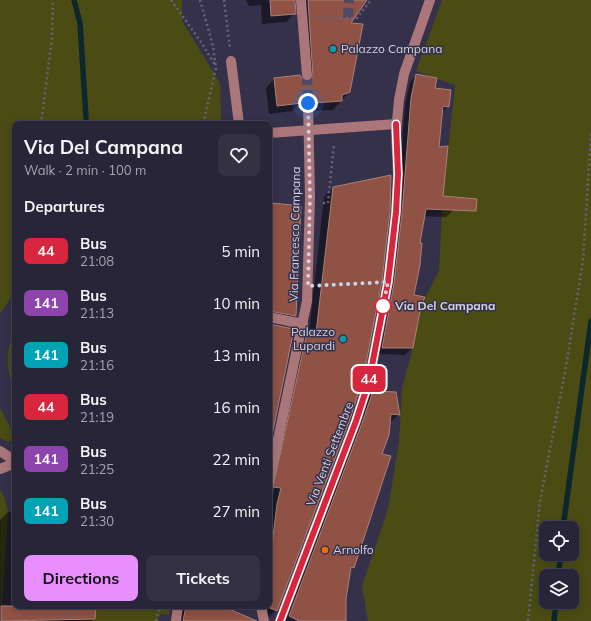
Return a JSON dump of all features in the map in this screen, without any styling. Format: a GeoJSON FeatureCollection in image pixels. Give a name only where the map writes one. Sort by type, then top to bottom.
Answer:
{"type":"FeatureCollection","features":[{"type":"Feature","properties":{"kind":"street"},"geometry":{"type":"LineString","coordinates":[[301,0],[307,75]]}},
{"type":"Feature","properties":{"kind":"street","name":"Via Venti Settembre"},"geometry":{"type":"LineString","coordinates":[[282,619],[364,400],[373,364],[388,282],[398,191],[396,124],[404,74],[430,0]]}},
{"type":"Feature","properties":{"kind":"street"},"geometry":{"type":"LineString","coordinates":[[231,60],[239,121]]}},
{"type":"Feature","properties":{"kind":"street","name":"Via Francesco Campana"},"geometry":{"type":"LineString","coordinates":[[272,468],[303,324],[308,286],[310,201],[308,103]]}},
{"type":"Feature","properties":{"kind":"street"},"geometry":{"type":"LineString","coordinates":[[272,133],[396,124]]}},
{"type":"Feature","properties":{"kind":"street"},"geometry":{"type":"LineString","coordinates":[[272,318],[303,324]]}},
{"type":"Feature","properties":{"kind":"street"},"geometry":{"type":"LineString","coordinates":[[0,451],[12,460]]}},
{"type":"Feature","properties":{"kind":"street"},"geometry":{"type":"LineString","coordinates":[[0,469],[12,463]]}},
{"type":"Feature","properties":{"kind":"street"},"geometry":{"type":"LineString","coordinates":[[176,621],[178,609]]}},
{"type":"Feature","properties":{"kind":"street"},"geometry":{"type":"LineString","coordinates":[[262,609],[264,621]]}},
{"type":"Feature","properties":{"kind":"path"},"geometry":{"type":"LineString","coordinates":[[41,121],[52,38],[53,0]]}},
{"type":"Feature","properties":{"kind":"path"},"geometry":{"type":"LineString","coordinates":[[171,0],[201,42],[216,68]]}},
{"type":"Feature","properties":{"kind":"path"},"geometry":{"type":"LineString","coordinates":[[200,0],[213,46],[216,68],[204,121]]}},
{"type":"Feature","properties":{"kind":"path"},"geometry":{"type":"LineString","coordinates":[[224,0],[231,60]]}},
{"type":"Feature","properties":{"kind":"path"},"geometry":{"type":"LineString","coordinates":[[302,18],[357,18],[371,0]]}},
{"type":"Feature","properties":{"kind":"path"},"geometry":{"type":"LineString","coordinates":[[528,621],[540,501],[564,374],[582,260],[591,134]]}},
{"type":"Feature","properties":{"kind":"path"},"geometry":{"type":"LineString","coordinates":[[310,201],[328,202],[333,144],[341,143]]}},
{"type":"Feature","properties":{"kind":"path"},"geometry":{"type":"LineString","coordinates":[[308,286],[388,282]]}},
{"type":"Feature","properties":{"kind":"path"},"geometry":{"type":"LineString","coordinates":[[70,609],[70,621]]}},
{"type":"Feature","properties":{"kind":"path"},"geometry":{"type":"LineString","coordinates":[[156,621],[159,609]]}},
{"type":"Feature","properties":{"kind":"shaded area"},"geometry":{"type":"Polygon","coordinates":[[[0,0],[182,0],[182,21],[220,83],[221,121],[12,121],[12,194],[10,196],[12,199],[12,296],[0,314],[0,0]]]}},
{"type":"Feature","properties":{"kind":"shaded area"},"geometry":{"type":"Polygon","coordinates":[[[442,0],[591,0],[591,621],[368,621],[362,586],[388,509],[399,442],[402,388],[413,348],[421,306],[439,271],[442,210],[454,210],[454,197],[443,196],[455,85],[416,71],[442,0]]]}},
{"type":"Feature","properties":{"kind":"shaded area"},"geometry":{"type":"Polygon","coordinates":[[[12,338],[12,384],[8,369],[8,353],[12,338]]]}},
{"type":"Feature","properties":{"kind":"shaded area"},"geometry":{"type":"Polygon","coordinates":[[[0,408],[12,431],[12,440],[8,442],[0,438],[0,408]]]}},
{"type":"Feature","properties":{"kind":"shaded area"},"geometry":{"type":"Polygon","coordinates":[[[0,490],[4,497],[8,511],[1,621],[0,490]]]}},
{"type":"Feature","properties":{"kind":"shaded area"},"geometry":{"type":"Polygon","coordinates":[[[96,609],[170,609],[169,615],[160,614],[158,621],[81,621],[95,619],[96,609]]]}},
{"type":"Feature","properties":{"kind":"building"},"geometry":{"type":"Polygon","coordinates":[[[270,0],[295,0],[296,14],[271,16],[270,0]]]}},
{"type":"Feature","properties":{"kind":"building","name":"Palazzo Campana"},"geometry":{"type":"Polygon","coordinates":[[[308,0],[367,0],[351,23],[363,24],[350,92],[342,95],[342,101],[314,103],[311,98],[307,97],[302,103],[277,106],[274,78],[300,75],[302,79],[307,81],[313,77],[308,0]]]}},
{"type":"Feature","properties":{"kind":"building"},"geometry":{"type":"Polygon","coordinates":[[[416,74],[437,78],[435,88],[451,90],[449,107],[443,106],[439,147],[448,146],[443,196],[477,199],[476,211],[426,209],[420,243],[422,243],[420,265],[414,295],[425,297],[421,306],[413,348],[382,348],[394,283],[402,213],[411,98],[416,74]]]}},
{"type":"Feature","properties":{"kind":"building"},"geometry":{"type":"Polygon","coordinates":[[[391,175],[390,211],[382,281],[363,379],[350,419],[277,611],[272,609],[272,545],[277,504],[281,488],[273,487],[307,332],[316,333],[333,187],[391,175]]]}},
{"type":"Feature","properties":{"kind":"building"},"geometry":{"type":"Polygon","coordinates":[[[273,203],[301,206],[296,316],[272,312],[273,203]]]}},
{"type":"Feature","properties":{"kind":"building"},"geometry":{"type":"Polygon","coordinates":[[[272,325],[294,329],[272,435],[272,325]]]}},
{"type":"Feature","properties":{"kind":"building"},"geometry":{"type":"Polygon","coordinates":[[[373,391],[396,392],[400,415],[391,414],[389,435],[382,454],[391,456],[354,568],[351,567],[346,599],[346,621],[299,621],[289,616],[373,391]]]}},
{"type":"Feature","properties":{"kind":"building"},"geometry":{"type":"Polygon","coordinates":[[[1,606],[12,606],[12,609],[96,609],[95,619],[1,621],[1,606]]]}},
{"type":"Feature","properties":{"kind":"building"},"geometry":{"type":"Polygon","coordinates":[[[185,609],[229,609],[257,621],[183,621],[185,609]]]}},
{"type":"Feature","properties":{"kind":"waterway"},"geometry":{"type":"LineString","coordinates":[[74,0],[80,23],[86,118]]}},
{"type":"Feature","properties":{"kind":"waterway"},"geometry":{"type":"LineString","coordinates":[[564,521],[591,321]]}},
{"type":"Feature","properties":{"kind":"waterway"},"geometry":{"type":"LineString","coordinates":[[559,569],[560,561]]}},
{"type":"Feature","properties":{"kind":"waterway"},"geometry":{"type":"LineString","coordinates":[[554,621],[555,609]]}},
{"type":"Feature","properties":{"kind":"tunnel"},"geometry":{"type":"LineString","coordinates":[[348,18],[349,0]]}},
{"type":"Feature","properties":{"kind":"tunnel"},"geometry":{"type":"LineString","coordinates":[[307,75],[308,103]]}},
{"type":"Feature","properties":{"kind":"bus line","name":"44"},"geometry":{"type":"LineString","coordinates":[[280,621],[364,400],[373,364],[388,282],[396,212],[398,191],[396,124]]}},
{"type":"Feature","properties":{"kind":"place","name":"Palazzo Campana"},"geometry":{"type":"Point","coordinates":[333,49]}},
{"type":"Feature","properties":{"kind":"place","name":"Via Del Campana"},"geometry":{"type":"Point","coordinates":[383,306]}},
{"type":"Feature","properties":{"kind":"place","name":"Palazzo Lupardi"},"geometry":{"type":"Point","coordinates":[343,339]}},
{"type":"Feature","properties":{"kind":"place","name":"Arnolfo"},"geometry":{"type":"Point","coordinates":[325,550]}},
{"type":"Feature","properties":{"kind":"route"},"geometry":{"type":"LineString","coordinates":[[308,103],[310,198],[308,286],[388,282],[383,306]]}}]}
